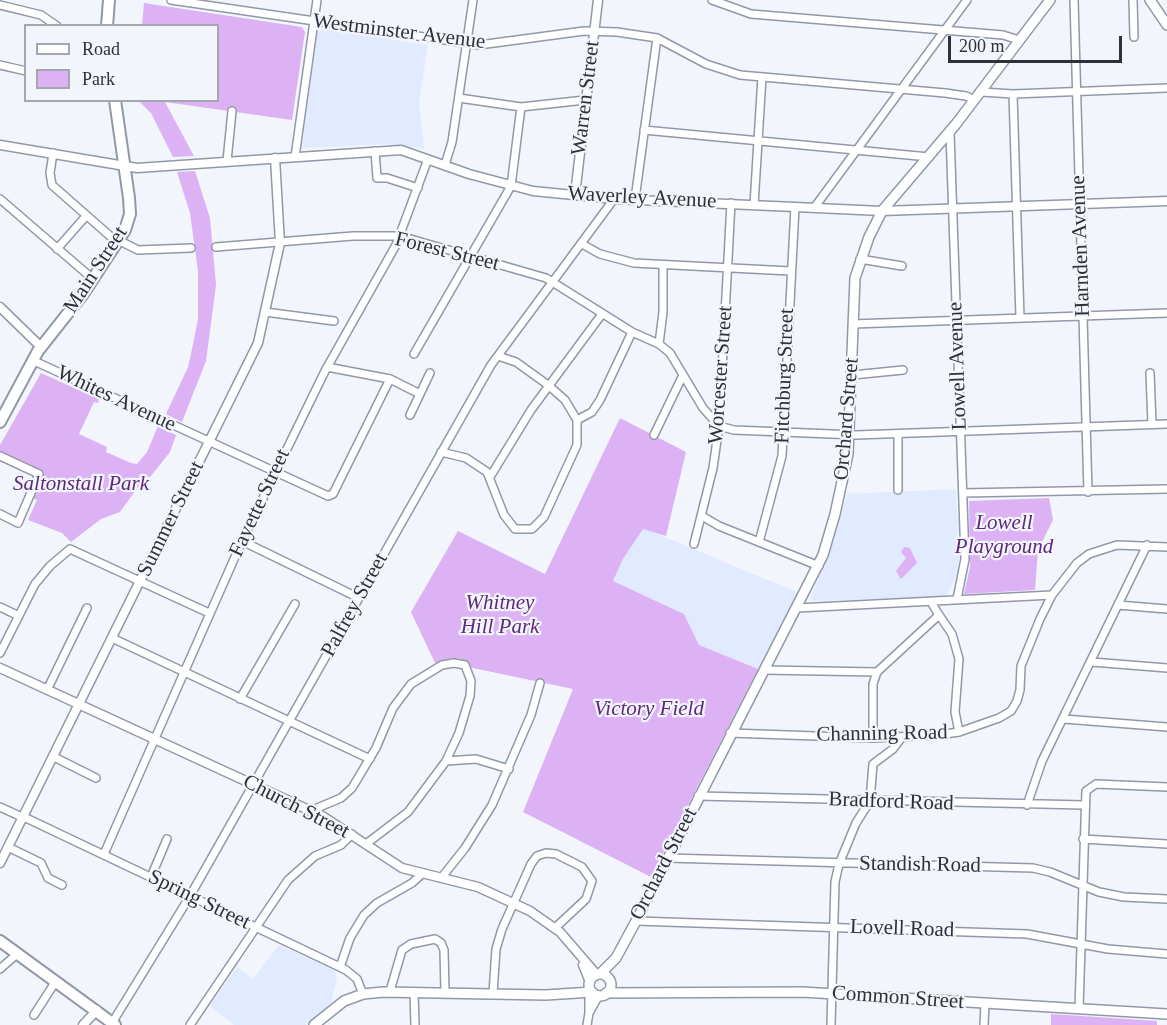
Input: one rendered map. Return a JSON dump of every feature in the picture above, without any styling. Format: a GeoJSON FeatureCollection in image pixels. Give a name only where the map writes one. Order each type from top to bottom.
{"type":"FeatureCollection","features":[{"type":"Feature","properties":{"kind":"main road"},"geometry":{"type":"LineString","coordinates":[[107,24],[109,0]]}},
{"type":"Feature","properties":{"kind":"main road"},"geometry":{"type":"LineString","coordinates":[[1150,0],[1166,23]]}},
{"type":"Feature","properties":{"kind":"main road","name":"Orchard Street"},"geometry":{"type":"LineString","coordinates":[[596,986],[616,958],[636,921],[698,795],[819,566],[835,514],[850,435],[855,278],[860,259],[882,211],[982,92],[1049,1]]}},
{"type":"Feature","properties":{"kind":"main road","name":"Main Street"},"geometry":{"type":"LineString","coordinates":[[0,422],[5,403],[41,347],[119,242],[130,214],[116,102]]}},
{"type":"Feature","properties":{"kind":"main road"},"geometry":{"type":"LineString","coordinates":[[0,941],[114,1024]]}},
{"type":"Feature","properties":{"kind":"main road","name":"Orchard Street"},"geometry":{"type":"LineString","coordinates":[[596,986],[610,982],[616,958]]}},
{"type":"Feature","properties":{"kind":"main road"},"geometry":{"type":"LineString","coordinates":[[610,982],[628,994]]}},
{"type":"Feature","properties":{"kind":"main road","name":"Common Street"},"geometry":{"type":"LineString","coordinates":[[314,1025],[336,1005],[363,994],[390,991],[569,993],[596,986],[628,994],[832,993],[1167,1014]]}},
{"type":"Feature","properties":{"kind":"street","name":"Westminster Avenue"},"geometry":{"type":"LineString","coordinates":[[171,0],[467,44],[487,45],[594,30],[657,38],[723,71],[762,77],[945,93],[966,96],[975,100]]}},
{"type":"Feature","properties":{"kind":"street"},"geometry":{"type":"LineString","coordinates":[[295,157],[317,0]]}},
{"type":"Feature","properties":{"kind":"street"},"geometry":{"type":"LineString","coordinates":[[445,165],[459,98],[473,0]]}},
{"type":"Feature","properties":{"kind":"street","name":"Warren Street"},"geometry":{"type":"LineString","coordinates":[[575,195],[598,0]]}},
{"type":"Feature","properties":{"kind":"street"},"geometry":{"type":"LineString","coordinates":[[712,0],[752,14],[1003,35],[1019,40]]}},
{"type":"Feature","properties":{"kind":"street"},"geometry":{"type":"LineString","coordinates":[[814,208],[967,0]]}},
{"type":"Feature","properties":{"kind":"street","name":"Harnden Avenue"},"geometry":{"type":"LineString","coordinates":[[1074,0],[1088,492]]}},
{"type":"Feature","properties":{"kind":"street"},"geometry":{"type":"LineString","coordinates":[[1133,0],[1134,37]]}},
{"type":"Feature","properties":{"kind":"street"},"geometry":{"type":"LineString","coordinates":[[0,5],[41,15],[54,24]]}},
{"type":"Feature","properties":{"kind":"street"},"geometry":{"type":"LineString","coordinates":[[635,199],[657,38]]}},
{"type":"Feature","properties":{"kind":"street"},"geometry":{"type":"LineString","coordinates":[[0,65],[24,71]]}},
{"type":"Feature","properties":{"kind":"street"},"geometry":{"type":"LineString","coordinates":[[754,205],[762,77]]}},
{"type":"Feature","properties":{"kind":"street"},"geometry":{"type":"LineString","coordinates":[[982,92],[1013,94],[1167,88]]}},
{"type":"Feature","properties":{"kind":"street"},"geometry":{"type":"LineString","coordinates":[[1013,94],[1020,318]]}},
{"type":"Feature","properties":{"kind":"street"},"geometry":{"type":"LineString","coordinates":[[459,98],[521,107],[585,100]]}},
{"type":"Feature","properties":{"kind":"street"},"geometry":{"type":"LineString","coordinates":[[414,354],[469,255],[511,186],[521,107]]}},
{"type":"Feature","properties":{"kind":"street"},"geometry":{"type":"LineString","coordinates":[[227,161],[232,111]]}},
{"type":"Feature","properties":{"kind":"street"},"geometry":{"type":"LineString","coordinates":[[644,130],[929,157]]}},
{"type":"Feature","properties":{"kind":"street","name":"Lowell Avenue"},"geometry":{"type":"LineString","coordinates":[[950,132],[965,559],[957,599]]}},
{"type":"Feature","properties":{"kind":"street","name":"Waverley Avenue"},"geometry":{"type":"LineString","coordinates":[[0,145],[139,168],[375,151],[405,151],[511,186],[614,199],[882,211],[1167,201]]}},
{"type":"Feature","properties":{"kind":"street"},"geometry":{"type":"LineString","coordinates":[[375,151],[377,178],[387,178],[418,188]]}},
{"type":"Feature","properties":{"kind":"street"},"geometry":{"type":"LineString","coordinates":[[53,153],[50,173],[52,185],[119,242],[138,249],[191,248]]}},
{"type":"Feature","properties":{"kind":"street","name":"Summer Street"},"geometry":{"type":"LineString","coordinates":[[0,863],[258,343],[280,243],[275,158]]}},
{"type":"Feature","properties":{"kind":"street","name":"Fayette Street"},"geometry":{"type":"LineString","coordinates":[[104,854],[242,541],[327,367],[400,236],[428,159]]}},
{"type":"Feature","properties":{"kind":"street"},"geometry":{"type":"LineString","coordinates":[[0,199],[93,279]]}},
{"type":"Feature","properties":{"kind":"street","name":"Palfrey Street"},"geometry":{"type":"LineString","coordinates":[[114,1024],[190,897],[441,452],[498,356],[614,199]]}},
{"type":"Feature","properties":{"kind":"street","name":"Worcester Street"},"geometry":{"type":"LineString","coordinates":[[694,544],[702,516],[719,426],[731,203]]}},
{"type":"Feature","properties":{"kind":"street","name":"Fitchburg Street"},"geometry":{"type":"LineString","coordinates":[[759,542],[780,469],[795,207]]}},
{"type":"Feature","properties":{"kind":"street"},"geometry":{"type":"LineString","coordinates":[[57,249],[86,216]]}},
{"type":"Feature","properties":{"kind":"street","name":"Forest Street"},"geometry":{"type":"LineString","coordinates":[[216,247],[353,236],[400,236],[554,282],[632,332],[659,344]]}},
{"type":"Feature","properties":{"kind":"street"},"geometry":{"type":"LineString","coordinates":[[582,244],[616,259],[663,265],[790,271]]}},
{"type":"Feature","properties":{"kind":"street"},"geometry":{"type":"LineString","coordinates":[[860,259],[902,266]]}},
{"type":"Feature","properties":{"kind":"street"},"geometry":{"type":"LineString","coordinates":[[663,265],[663,312],[659,344],[669,352],[703,408],[719,426],[734,430],[850,435],[1167,424]]}},
{"type":"Feature","properties":{"kind":"street"},"geometry":{"type":"LineString","coordinates":[[0,307],[41,347]]}},
{"type":"Feature","properties":{"kind":"street"},"geometry":{"type":"LineString","coordinates":[[265,312],[334,321]]}},
{"type":"Feature","properties":{"kind":"street"},"geometry":{"type":"LineString","coordinates":[[854,324],[1167,313]]}},
{"type":"Feature","properties":{"kind":"street"},"geometry":{"type":"LineString","coordinates":[[490,477],[548,385],[602,314]]}},
{"type":"Feature","properties":{"kind":"street"},"geometry":{"type":"LineString","coordinates":[[577,420],[592,412],[600,400],[632,332]]}},
{"type":"Feature","properties":{"kind":"street"},"geometry":{"type":"LineString","coordinates":[[441,452],[466,458],[477,464],[490,477],[510,524],[521,531],[532,529],[544,517],[577,445],[577,420],[565,400],[548,385],[516,362],[498,356]]}},
{"type":"Feature","properties":{"kind":"street","name":"Whites Avenue"},"geometry":{"type":"LineString","coordinates":[[32,360],[274,473],[331,496],[390,379]]}},
{"type":"Feature","properties":{"kind":"street"},"geometry":{"type":"LineString","coordinates":[[327,367],[390,379],[420,393]]}},
{"type":"Feature","properties":{"kind":"street"},"geometry":{"type":"LineString","coordinates":[[853,375],[903,370]]}},
{"type":"Feature","properties":{"kind":"street"},"geometry":{"type":"LineString","coordinates":[[410,415],[430,373]]}},
{"type":"Feature","properties":{"kind":"street"},"geometry":{"type":"LineString","coordinates":[[1150,373],[1152,424]]}},
{"type":"Feature","properties":{"kind":"street"},"geometry":{"type":"LineString","coordinates":[[654,435],[683,375]]}},
{"type":"Feature","properties":{"kind":"street"},"geometry":{"type":"LineString","coordinates":[[898,434],[898,490]]}},
{"type":"Feature","properties":{"kind":"street"},"geometry":{"type":"LineString","coordinates":[[0,456],[39,474],[18,523],[0,514]]}},
{"type":"Feature","properties":{"kind":"street"},"geometry":{"type":"LineString","coordinates":[[963,496],[1167,489]]}},
{"type":"Feature","properties":{"kind":"street"},"geometry":{"type":"LineString","coordinates":[[702,516],[719,526],[819,566]]}},
{"type":"Feature","properties":{"kind":"street"},"geometry":{"type":"LineString","coordinates":[[242,541],[358,598]]}},
{"type":"Feature","properties":{"kind":"street"},"geometry":{"type":"LineString","coordinates":[[797,608],[1052,595],[1066,574],[1089,554],[1117,545],[1167,547]]}},
{"type":"Feature","properties":{"kind":"street"},"geometry":{"type":"LineString","coordinates":[[1027,806],[1042,761],[1147,545]]}},
{"type":"Feature","properties":{"kind":"street"},"geometry":{"type":"LineString","coordinates":[[0,653],[40,576],[69,549],[79,550],[209,613]]}},
{"type":"Feature","properties":{"kind":"street","name":"Channing Road"},"geometry":{"type":"LineString","coordinates":[[730,734],[902,737],[959,732],[985,724],[1011,711],[1020,690],[1021,666],[1052,595]]}},
{"type":"Feature","properties":{"kind":"street"},"geometry":{"type":"LineString","coordinates":[[932,602],[957,646],[960,669],[955,712],[959,732]]}},
{"type":"Feature","properties":{"kind":"street"},"geometry":{"type":"LineString","coordinates":[[240,699],[295,604]]}},
{"type":"Feature","properties":{"kind":"street"},"geometry":{"type":"LineString","coordinates":[[1118,605],[1167,609]]}},
{"type":"Feature","properties":{"kind":"street"},"geometry":{"type":"LineString","coordinates":[[0,607],[19,616]]}},
{"type":"Feature","properties":{"kind":"street"},"geometry":{"type":"LineString","coordinates":[[47,690],[87,608]]}},
{"type":"Feature","properties":{"kind":"street"},"geometry":{"type":"LineString","coordinates":[[873,738],[873,692],[877,672],[939,615]]}},
{"type":"Feature","properties":{"kind":"street"},"geometry":{"type":"LineString","coordinates":[[112,638],[370,759]]}},
{"type":"Feature","properties":{"kind":"street"},"geometry":{"type":"LineString","coordinates":[[1092,662],[1167,668]]}},
{"type":"Feature","properties":{"kind":"street"},"geometry":{"type":"LineString","coordinates":[[310,811],[347,794],[370,759],[393,708],[411,684],[442,665],[454,663],[465,665],[471,681],[470,696],[462,724],[446,761],[408,813],[366,844]]}},
{"type":"Feature","properties":{"kind":"street","name":"Church Street"},"geometry":{"type":"LineString","coordinates":[[0,668],[310,811],[352,834],[396,864],[422,874],[478,887],[514,902],[555,928],[579,956],[596,986]]}},
{"type":"Feature","properties":{"kind":"street"},"geometry":{"type":"LineString","coordinates":[[764,670],[877,672]]}},
{"type":"Feature","properties":{"kind":"street"},"geometry":{"type":"LineString","coordinates":[[442,877],[488,813],[508,769],[540,684]]}},
{"type":"Feature","properties":{"kind":"street"},"geometry":{"type":"LineString","coordinates":[[1064,719],[1167,727]]}},
{"type":"Feature","properties":{"kind":"street"},"geometry":{"type":"LineString","coordinates":[[831,1025],[834,927],[839,864],[856,823],[870,801],[873,764],[893,749],[902,737]]}},
{"type":"Feature","properties":{"kind":"street"},"geometry":{"type":"LineString","coordinates":[[54,757],[96,778]]}},
{"type":"Feature","properties":{"kind":"street"},"geometry":{"type":"LineString","coordinates":[[446,761],[476,759],[508,769]]}},
{"type":"Feature","properties":{"kind":"street"},"geometry":{"type":"LineString","coordinates":[[1079,1009],[1083,805],[1086,791],[1096,784],[1167,788]]}},
{"type":"Feature","properties":{"kind":"street","name":"Bradford Road"},"geometry":{"type":"LineString","coordinates":[[698,795],[1027,806],[1083,805]]}},
{"type":"Feature","properties":{"kind":"street","name":"Spring Street"},"geometry":{"type":"LineString","coordinates":[[0,807],[340,967],[354,976],[363,994]]}},
{"type":"Feature","properties":{"kind":"street"},"geometry":{"type":"LineString","coordinates":[[190,1025],[255,927],[299,868],[315,856],[341,844],[352,834]]}},
{"type":"Feature","properties":{"kind":"street"},"geometry":{"type":"LineString","coordinates":[[151,877],[167,839]]}},
{"type":"Feature","properties":{"kind":"street"},"geometry":{"type":"LineString","coordinates":[[1083,839],[1167,844]]}},
{"type":"Feature","properties":{"kind":"street"},"geometry":{"type":"LineString","coordinates":[[9,847],[41,863],[49,879],[62,885]]}},
{"type":"Feature","properties":{"kind":"street"},"geometry":{"type":"LineString","coordinates":[[493,993],[496,949],[531,864],[541,854],[556,854],[582,867],[591,877],[591,889],[586,898],[555,928]]}},
{"type":"Feature","properties":{"kind":"street","name":"Standish Road"},"geometry":{"type":"LineString","coordinates":[[667,858],[1033,868],[1124,897],[1167,899]]}},
{"type":"Feature","properties":{"kind":"street"},"geometry":{"type":"LineString","coordinates":[[340,967],[354,929],[364,915],[377,903],[422,874]]}},
{"type":"Feature","properties":{"kind":"street","name":"Lovell Road"},"geometry":{"type":"LineString","coordinates":[[636,921],[1027,934],[1080,944],[1167,954]]}},
{"type":"Feature","properties":{"kind":"street"},"geometry":{"type":"LineString","coordinates":[[390,991],[402,950],[411,944],[435,939],[441,943],[444,950],[445,992]]}},
{"type":"Feature","properties":{"kind":"street"},"geometry":{"type":"LineString","coordinates":[[0,969],[17,954]]}},
{"type":"Feature","properties":{"kind":"street"},"geometry":{"type":"LineString","coordinates":[[34,1015],[56,981]]}},
{"type":"Feature","properties":{"kind":"street"},"geometry":{"type":"LineString","coordinates":[[587,1025],[589,998],[596,986]]}},
{"type":"Feature","properties":{"kind":"street"},"geometry":{"type":"LineString","coordinates":[[414,992],[415,1025]]}},
{"type":"Feature","properties":{"kind":"street"},"geometry":{"type":"LineString","coordinates":[[984,1025],[985,1004]]}},
{"type":"Feature","properties":{"kind":"street"},"geometry":{"type":"LineString","coordinates":[[83,1025],[97,1010]]}},
{"type":"Feature","properties":{"kind":"shaded area"},"geometry":{"type":"Polygon","coordinates":[[[322,29],[428,45],[419,102],[424,149],[387,144],[302,148],[317,34],[322,29]]]}},
{"type":"Feature","properties":{"kind":"shaded area"},"geometry":{"type":"Polygon","coordinates":[[[956,489],[959,558],[956,575],[948,593],[940,597],[812,601],[811,597],[834,540],[847,494],[956,489]]]}},
{"type":"Feature","properties":{"kind":"shaded area"},"geometry":{"type":"Polygon","coordinates":[[[643,528],[799,593],[758,669],[699,645],[684,614],[613,581],[623,559],[643,528]]]}},
{"type":"Feature","properties":{"kind":"shaded area"},"geometry":{"type":"Polygon","coordinates":[[[279,945],[335,971],[337,979],[331,1003],[306,1025],[234,1025],[210,1006],[237,967],[253,979],[279,945]]]}},
{"type":"Feature","properties":{"kind":"green space"},"geometry":{"type":"Polygon","coordinates":[[[144,3],[302,27],[305,32],[292,120],[165,102],[219,102],[219,24],[142,24],[144,3]]]}},
{"type":"Feature","properties":{"kind":"green space"},"geometry":{"type":"Polygon","coordinates":[[[140,102],[165,102],[194,156],[173,157],[151,113],[140,102]]]}},
{"type":"Feature","properties":{"kind":"green space"},"geometry":{"type":"Polygon","coordinates":[[[195,171],[210,218],[216,285],[206,361],[182,422],[166,414],[188,367],[198,319],[198,271],[190,213],[177,172],[195,171]]]}},
{"type":"Feature","properties":{"kind":"green space","name":"Saltonstall Park"},"geometry":{"type":"Polygon","coordinates":[[[41,373],[99,399],[98,403],[94,402],[79,434],[107,447],[106,452],[137,464],[147,452],[158,426],[176,435],[170,452],[150,477],[146,476],[120,512],[101,519],[71,542],[62,533],[28,520],[37,500],[32,498],[43,473],[0,453],[0,445],[41,373]]]}},
{"type":"Feature","properties":{"kind":"green space"},"geometry":{"type":"Polygon","coordinates":[[[620,418],[686,452],[666,536],[643,529],[623,559],[613,581],[684,614],[699,645],[758,669],[651,877],[523,812],[573,689],[473,668],[459,658],[435,663],[411,612],[458,531],[545,574],[620,418]]]}},
{"type":"Feature","properties":{"kind":"green space","name":"Lowell Playground"},"geometry":{"type":"Polygon","coordinates":[[[1049,498],[1053,520],[1038,550],[1035,590],[964,594],[970,567],[969,501],[1049,498]]]}},
{"type":"Feature","properties":{"kind":"green space"},"geometry":{"type":"Polygon","coordinates":[[[904,547],[910,548],[917,563],[901,579],[896,571],[906,558],[901,552],[904,547]]]}},
{"type":"Feature","properties":{"kind":"green space"},"geometry":{"type":"Polygon","coordinates":[[[1051,1014],[1157,1021],[1157,1025],[1051,1025],[1051,1014]]]}},
{"type":"Feature","properties":{"kind":"park label","name":"Whitney Hill Park"},"geometry":{"type":"Point","coordinates":[500,615]}},
{"type":"Feature","properties":{"kind":"park label","name":"Victory Field"},"geometry":{"type":"Point","coordinates":[649,709]}}]}
